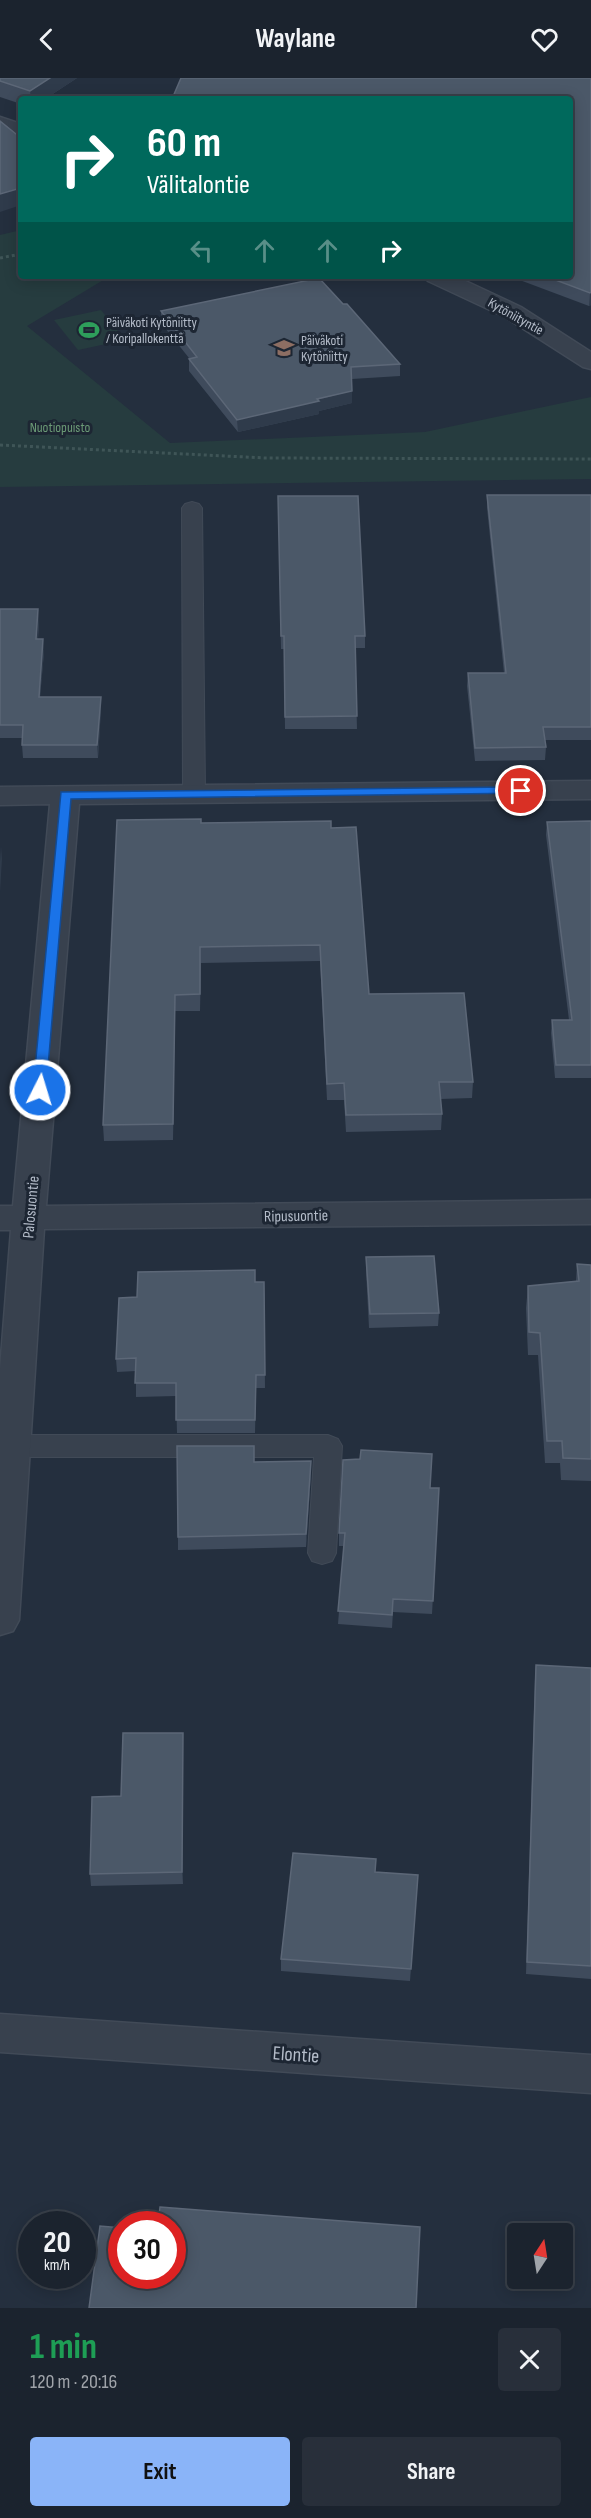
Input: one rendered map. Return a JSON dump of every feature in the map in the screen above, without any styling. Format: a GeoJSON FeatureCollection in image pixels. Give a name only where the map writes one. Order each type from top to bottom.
{"type":"FeatureCollection","features":[{"type":"Feature","properties":{"kind":"street"},"geometry":{"type":"LineString","coordinates":[[0,123],[18,131]]}},
{"type":"Feature","properties":{"kind":"street","name":"Kytöniityntie"},"geometry":{"type":"LineString","coordinates":[[442,279],[513,312],[591,362]]}},
{"type":"Feature","properties":{"kind":"street"},"geometry":{"type":"LineString","coordinates":[[0,796],[591,790]]}},
{"type":"Feature","properties":{"kind":"street","name":"Palosuontie"},"geometry":{"type":"LineString","coordinates":[[0,1620],[13,1446],[14,1218],[65,795]]}},
{"type":"Feature","properties":{"kind":"street","name":"Ripusuontie"},"geometry":{"type":"LineString","coordinates":[[14,1218],[591,1212]]}},
{"type":"Feature","properties":{"kind":"street","name":"Elontie"},"geometry":{"type":"LineString","coordinates":[[0,2034],[591,2074]]}},
{"type":"Feature","properties":{"kind":"lane"},"geometry":{"type":"LineString","coordinates":[[192,508],[194,794]]}},
{"type":"Feature","properties":{"kind":"lane"},"geometry":{"type":"LineString","coordinates":[[13,1446],[328,1446],[322,1553]]}},
{"type":"Feature","properties":{"kind":"path"},"geometry":{"type":"LineString","coordinates":[[0,258],[18,255]]}},
{"type":"Feature","properties":{"kind":"path"},"geometry":{"type":"LineString","coordinates":[[0,445],[266,458],[591,459]]}},
{"type":"Feature","properties":{"kind":"green space","name":"Nuotiopuisto"},"geometry":{"type":"Polygon","coordinates":[[[18,231],[18,279],[105,279],[27,326],[170,443],[425,432],[591,397],[591,479],[0,487],[0,235],[18,231]]]}},
{"type":"Feature","properties":{"kind":"green space","name":"Päiväkoti Kytöniitty / Koripallokenttä"},"geometry":{"type":"Polygon","coordinates":[[[101,310],[125,340],[78,350],[54,320],[101,310]]]}},
{"type":"Feature","properties":{"kind":"building"},"geometry":{"type":"Polygon","coordinates":[[[0,78],[50,78],[30,91],[0,81],[0,78]]]}},
{"type":"Feature","properties":{"kind":"building"},"geometry":{"type":"Polygon","coordinates":[[[181,78],[591,78],[591,292],[553,279],[573,279],[573,96],[173,96],[181,78]]]}},
{"type":"Feature","properties":{"kind":"building"},"geometry":{"type":"Polygon","coordinates":[[[0,121],[18,136],[18,189],[0,194],[0,121]]]}},
{"type":"Feature","properties":{"kind":"building","name":"Päiväkoti Kytöniitty"},"geometry":{"type":"Polygon","coordinates":[[[320,279],[343,304],[347,304],[400,364],[351,367],[352,391],[237,420],[189,359],[197,357],[161,311],[320,279]]]}},
{"type":"Feature","properties":{"kind":"building"},"geometry":{"type":"Polygon","coordinates":[[[487,495],[591,495],[591,727],[543,727],[546,747],[475,748],[468,673],[506,673],[487,495]]]}},
{"type":"Feature","properties":{"kind":"building"},"geometry":{"type":"Polygon","coordinates":[[[278,496],[358,496],[365,636],[355,636],[357,716],[285,717],[278,496]]]}},
{"type":"Feature","properties":{"kind":"building"},"geometry":{"type":"Polygon","coordinates":[[[0,609],[38,609],[36,639],[43,639],[39,697],[101,697],[97,745],[22,745],[23,725],[0,725],[0,609]]]}},
{"type":"Feature","properties":{"kind":"building"},"geometry":{"type":"Polygon","coordinates":[[[201,819],[201,823],[331,821],[331,828],[356,827],[369,994],[464,993],[473,1082],[439,1082],[442,1114],[346,1115],[344,1083],[327,1084],[320,945],[200,947],[200,994],[175,995],[173,1124],[103,1125],[117,820],[201,819]]]}},
{"type":"Feature","properties":{"kind":"building"},"geometry":{"type":"Polygon","coordinates":[[[591,821],[591,1065],[556,1065],[552,1020],[572,1020],[547,822],[591,821]]]}},
{"type":"Feature","properties":{"kind":"building"},"geometry":{"type":"Polygon","coordinates":[[[434,1256],[439,1313],[370,1314],[366,1257],[434,1256]]]}},
{"type":"Feature","properties":{"kind":"building"},"geometry":{"type":"Polygon","coordinates":[[[577,1264],[591,1265],[591,1459],[563,1458],[562,1441],[547,1441],[540,1333],[529,1332],[528,1286],[579,1281],[577,1264]]]}},
{"type":"Feature","properties":{"kind":"building"},"geometry":{"type":"Polygon","coordinates":[[[255,1270],[255,1282],[264,1282],[265,1375],[256,1375],[255,1420],[176,1420],[176,1383],[135,1383],[136,1358],[116,1359],[119,1298],[137,1297],[138,1272],[255,1270]]]}},
{"type":"Feature","properties":{"kind":"building"},"geometry":{"type":"Polygon","coordinates":[[[177,1446],[254,1446],[254,1462],[311,1461],[306,1534],[178,1537],[177,1446]]]}},
{"type":"Feature","properties":{"kind":"building"},"geometry":{"type":"Polygon","coordinates":[[[361,1450],[432,1454],[430,1488],[439,1488],[433,1601],[393,1599],[392,1615],[338,1611],[345,1533],[339,1533],[343,1460],[360,1459],[361,1450]]]}},
{"type":"Feature","properties":{"kind":"building"},"geometry":{"type":"Polygon","coordinates":[[[536,1665],[591,1668],[591,1966],[527,1962],[536,1665]]]}},
{"type":"Feature","properties":{"kind":"building"},"geometry":{"type":"Polygon","coordinates":[[[123,1733],[183,1733],[182,1872],[90,1874],[92,1797],[121,1796],[123,1733]]]}},
{"type":"Feature","properties":{"kind":"building"},"geometry":{"type":"Polygon","coordinates":[[[293,1853],[376,1859],[375,1872],[418,1875],[411,1969],[281,1959],[293,1853]]]}},
{"type":"Feature","properties":{"kind":"building"},"geometry":{"type":"Polygon","coordinates":[[[160,2207],[420,2227],[416,2308],[89,2308],[92,2289],[96,2289],[96,2256],[100,2226],[108,2227],[108,2289],[186,2289],[186,2211],[160,2211],[160,2207]]]}},
{"type":"Feature","properties":{"kind":"place","name":"Päiväkoti Kytöniitty / Koripallokenttä"},"geometry":{"type":"Point","coordinates":[89,330]}},
{"type":"Feature","properties":{"kind":"place","name":"Päiväkoti Kytöniitty"},"geometry":{"type":"Point","coordinates":[284,348]}},
{"type":"Feature","properties":{"kind":"route"},"geometry":{"type":"LineString","coordinates":[[40,1090],[65,795],[521,791]]}}]}
